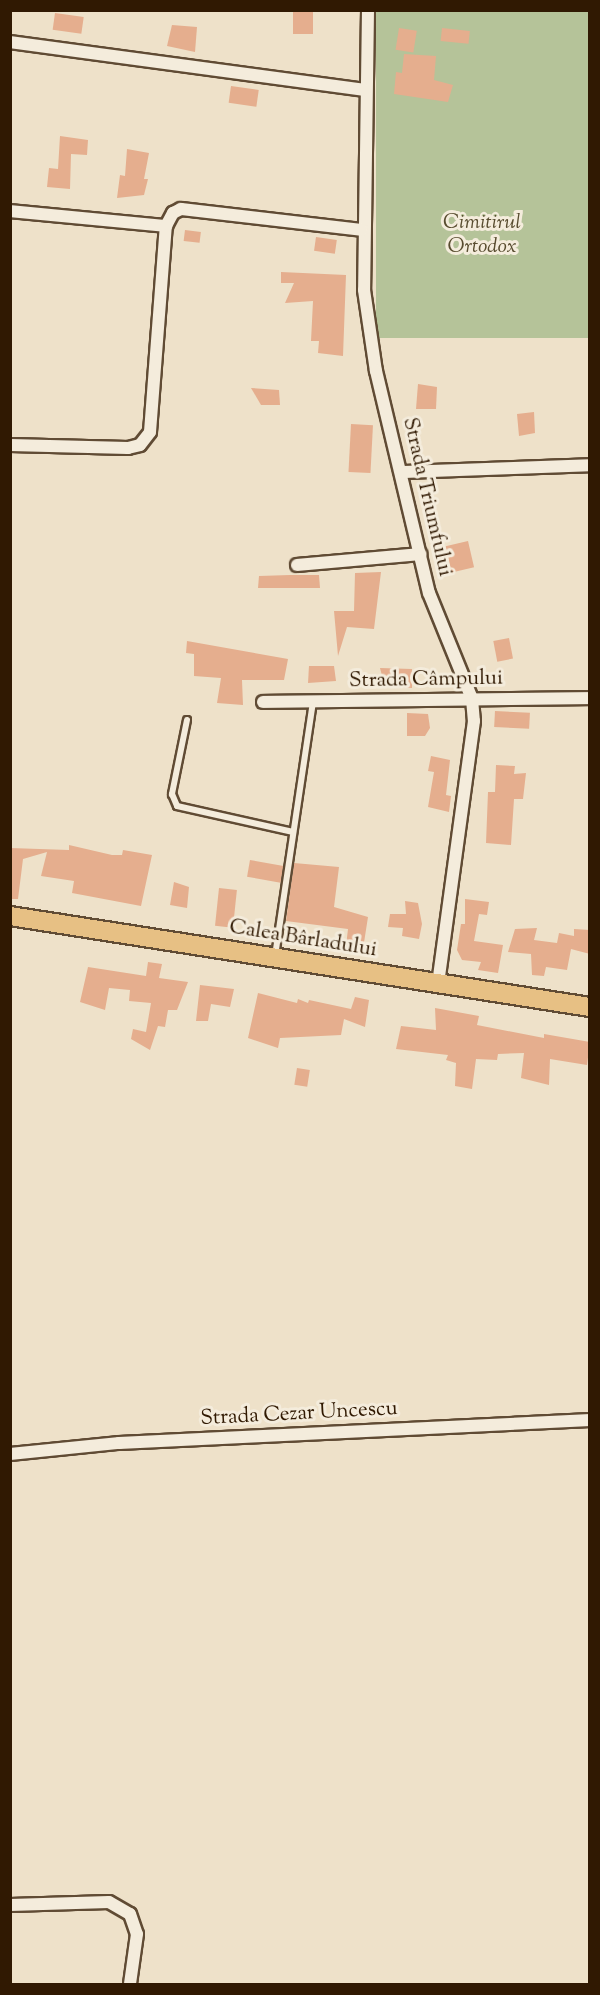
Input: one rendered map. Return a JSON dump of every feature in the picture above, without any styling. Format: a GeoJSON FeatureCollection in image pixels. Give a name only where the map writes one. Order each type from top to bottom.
{"type":"FeatureCollection","features":[{"type":"Feature","properties":{"kind":"main road","name":"Calea Bârladului"},"geometry":{"type":"LineString","coordinates":[[10,916],[590,1007]]}},
{"type":"Feature","properties":{"kind":"street","name":"Strada Triumfului"},"geometry":{"type":"LineString","coordinates":[[368,10],[364,90],[362,230],[364,290],[376,371],[403,471],[429,592],[471,699],[472,740],[438,983]]}},
{"type":"Feature","properties":{"kind":"street"},"geometry":{"type":"LineString","coordinates":[[10,42],[364,90]]}},
{"type":"Feature","properties":{"kind":"street"},"geometry":{"type":"LineString","coordinates":[[10,445],[128,448],[140,445],[150,432],[167,218],[181,209],[362,230]]}},
{"type":"Feature","properties":{"kind":"street"},"geometry":{"type":"LineString","coordinates":[[10,211],[166,226]]}},
{"type":"Feature","properties":{"kind":"street"},"geometry":{"type":"LineString","coordinates":[[403,471],[590,465]]}},
{"type":"Feature","properties":{"kind":"street"},"geometry":{"type":"LineString","coordinates":[[297,565],[421,554]]}},
{"type":"Feature","properties":{"kind":"street","name":"Strada Câmpului"},"geometry":{"type":"LineString","coordinates":[[263,702],[590,698]]}},
{"type":"Feature","properties":{"kind":"street","name":"Strada Cezar Uncescu"},"geometry":{"type":"LineString","coordinates":[[10,1454],[119,1443],[590,1420]]}},
{"type":"Feature","properties":{"kind":"street"},"geometry":{"type":"LineString","coordinates":[[10,1905],[109,1902],[130,1914],[137,1934],[130,1984]]}},
{"type":"Feature","properties":{"kind":"lane"},"geometry":{"type":"LineString","coordinates":[[274,957],[313,701]]}},
{"type":"Feature","properties":{"kind":"lane"},"geometry":{"type":"LineString","coordinates":[[187,720],[172,794],[177,806],[293,832]]}},
{"type":"Feature","properties":{"kind":"green space","name":"Cimitirul Ortodox"},"geometry":{"type":"Polygon","coordinates":[[[376,11],[589,11],[589,338],[376,338],[376,11]]]}},
{"type":"Feature","properties":{"kind":"building"},"geometry":{"type":"Polygon","coordinates":[[[293,10],[313,10],[313,34],[293,34],[293,10]]]}},
{"type":"Feature","properties":{"kind":"building"},"geometry":{"type":"Polygon","coordinates":[[[55,13],[84,17],[81,34],[53,30],[55,13]]]}},
{"type":"Feature","properties":{"kind":"building"},"geometry":{"type":"Polygon","coordinates":[[[172,25],[197,27],[195,52],[167,46],[172,25]]]}},
{"type":"Feature","properties":{"kind":"building"},"geometry":{"type":"Polygon","coordinates":[[[399,28],[417,31],[413,53],[396,50],[399,28]]]}},
{"type":"Feature","properties":{"kind":"building"},"geometry":{"type":"Polygon","coordinates":[[[442,28],[470,31],[468,44],[441,41],[442,28]]]}},
{"type":"Feature","properties":{"kind":"building"},"geometry":{"type":"Polygon","coordinates":[[[404,54],[436,56],[434,80],[453,85],[448,102],[394,94],[396,72],[402,73],[404,54]]]}},
{"type":"Feature","properties":{"kind":"building"},"geometry":{"type":"Polygon","coordinates":[[[231,86],[259,90],[256,107],[229,103],[231,86]]]}},
{"type":"Feature","properties":{"kind":"building"},"geometry":{"type":"Polygon","coordinates":[[[60,136],[88,140],[87,155],[71,154],[70,189],[47,187],[49,168],[58,169],[60,136]]]}},
{"type":"Feature","properties":{"kind":"building"},"geometry":{"type":"Polygon","coordinates":[[[127,149],[149,153],[144,179],[148,179],[144,195],[117,198],[120,175],[125,176],[127,149]]]}},
{"type":"Feature","properties":{"kind":"building"},"geometry":{"type":"Polygon","coordinates":[[[185,230],[201,232],[200,243],[184,241],[185,230]]]}},
{"type":"Feature","properties":{"kind":"building"},"geometry":{"type":"Polygon","coordinates":[[[316,237],[337,240],[335,254],[314,251],[316,237]]]}},
{"type":"Feature","properties":{"kind":"building"},"geometry":{"type":"Polygon","coordinates":[[[281,272],[346,275],[343,356],[318,353],[319,341],[311,341],[313,301],[285,303],[294,283],[281,283],[281,272]]]}},
{"type":"Feature","properties":{"kind":"building"},"geometry":{"type":"Polygon","coordinates":[[[418,384],[437,387],[436,409],[416,409],[418,384]]]}},
{"type":"Feature","properties":{"kind":"building"},"geometry":{"type":"Polygon","coordinates":[[[251,388],[279,390],[280,405],[261,405],[251,388]]]}},
{"type":"Feature","properties":{"kind":"building"},"geometry":{"type":"Polygon","coordinates":[[[534,412],[535,433],[519,436],[517,414],[534,412]]]}},
{"type":"Feature","properties":{"kind":"building"},"geometry":{"type":"Polygon","coordinates":[[[351,424],[373,425],[370,473],[348,472],[351,424]]]}},
{"type":"Feature","properties":{"kind":"building"},"geometry":{"type":"Polygon","coordinates":[[[468,541],[474,567],[452,572],[446,546],[468,541]]]}},
{"type":"Feature","properties":{"kind":"building"},"geometry":{"type":"Polygon","coordinates":[[[381,572],[374,629],[347,627],[338,656],[334,611],[354,611],[355,573],[381,572]]]}},
{"type":"Feature","properties":{"kind":"building"},"geometry":{"type":"Polygon","coordinates":[[[319,575],[320,588],[258,588],[259,576],[319,575]]]}},
{"type":"Feature","properties":{"kind":"building"},"geometry":{"type":"Polygon","coordinates":[[[509,638],[513,659],[497,662],[493,641],[509,638]]]}},
{"type":"Feature","properties":{"kind":"building"},"geometry":{"type":"Polygon","coordinates":[[[187,641],[288,659],[284,680],[242,680],[243,705],[217,703],[221,678],[194,676],[194,654],[186,653],[187,641]]]}},
{"type":"Feature","properties":{"kind":"building"},"geometry":{"type":"Polygon","coordinates":[[[309,666],[334,666],[336,681],[308,683],[309,666]]]}},
{"type":"Feature","properties":{"kind":"building"},"geometry":{"type":"Polygon","coordinates":[[[380,668],[412,669],[412,688],[385,687],[380,668]]]}},
{"type":"Feature","properties":{"kind":"building"},"geometry":{"type":"Polygon","coordinates":[[[495,711],[530,713],[529,729],[494,727],[495,711]]]}},
{"type":"Feature","properties":{"kind":"building"},"geometry":{"type":"Polygon","coordinates":[[[407,713],[428,714],[430,728],[425,736],[407,736],[407,713]]]}},
{"type":"Feature","properties":{"kind":"building"},"geometry":{"type":"Polygon","coordinates":[[[431,756],[450,760],[446,795],[451,796],[449,812],[428,807],[434,772],[428,771],[431,756]]]}},
{"type":"Feature","properties":{"kind":"building"},"geometry":{"type":"Polygon","coordinates":[[[496,765],[515,766],[514,774],[526,773],[523,799],[514,799],[511,845],[486,843],[488,792],[495,792],[496,765]]]}},
{"type":"Feature","properties":{"kind":"building"},"geometry":{"type":"Polygon","coordinates":[[[69,845],[112,855],[122,855],[123,850],[152,855],[141,906],[72,893],[74,881],[41,876],[47,852],[23,859],[18,899],[10,899],[10,848],[69,850],[69,845]]]}},
{"type":"Feature","properties":{"kind":"building"},"geometry":{"type":"Polygon","coordinates":[[[250,860],[283,866],[281,883],[247,877],[250,860]]]}},
{"type":"Feature","properties":{"kind":"building"},"geometry":{"type":"Polygon","coordinates":[[[294,863],[339,867],[334,907],[368,917],[363,949],[346,946],[348,929],[286,921],[294,863]]]}},
{"type":"Feature","properties":{"kind":"building"},"geometry":{"type":"Polygon","coordinates":[[[174,882],[189,887],[187,908],[170,905],[174,882]]]}},
{"type":"Feature","properties":{"kind":"building"},"geometry":{"type":"Polygon","coordinates":[[[219,888],[237,890],[233,928],[215,926],[219,888]]]}},
{"type":"Feature","properties":{"kind":"building"},"geometry":{"type":"Polygon","coordinates":[[[465,899],[489,902],[487,915],[479,914],[474,941],[503,945],[498,973],[478,970],[481,962],[462,960],[457,950],[461,924],[465,924],[465,899]]]}},
{"type":"Feature","properties":{"kind":"building"},"geometry":{"type":"Polygon","coordinates":[[[405,901],[418,903],[422,924],[419,939],[402,936],[403,928],[388,927],[390,914],[406,914],[405,901]]]}},
{"type":"Feature","properties":{"kind":"building"},"geometry":{"type":"Polygon","coordinates":[[[537,928],[534,940],[557,943],[559,933],[574,936],[574,929],[590,930],[590,954],[571,949],[567,970],[546,967],[544,976],[532,975],[531,954],[508,952],[515,929],[537,928]]]}},
{"type":"Feature","properties":{"kind":"building"},"geometry":{"type":"Polygon","coordinates":[[[148,962],[162,964],[159,978],[188,982],[177,1010],[168,1010],[165,1027],[158,1026],[150,1050],[131,1039],[133,1029],[146,1032],[151,1003],[129,1001],[130,990],[109,988],[105,1010],[80,1002],[88,967],[146,976],[148,962]]]}},
{"type":"Feature","properties":{"kind":"building"},"geometry":{"type":"Polygon","coordinates":[[[200,985],[234,989],[230,1007],[211,1004],[208,1021],[196,1021],[200,985]]]}},
{"type":"Feature","properties":{"kind":"building"},"geometry":{"type":"Polygon","coordinates":[[[258,993],[297,1003],[298,999],[308,1003],[309,1000],[351,1009],[355,997],[369,1000],[365,1027],[344,1019],[341,1035],[280,1038],[278,1048],[248,1038],[258,993]]]}},
{"type":"Feature","properties":{"kind":"building"},"geometry":{"type":"Polygon","coordinates":[[[435,1008],[479,1016],[477,1025],[544,1038],[544,1034],[590,1042],[587,1065],[550,1059],[549,1085],[521,1078],[524,1053],[498,1054],[497,1060],[476,1059],[472,1089],[455,1086],[456,1063],[446,1060],[448,1055],[396,1049],[401,1026],[436,1030],[435,1008]]]}},
{"type":"Feature","properties":{"kind":"building"},"geometry":{"type":"Polygon","coordinates":[[[297,1068],[310,1070],[307,1087],[294,1085],[297,1068]]]}}]}
